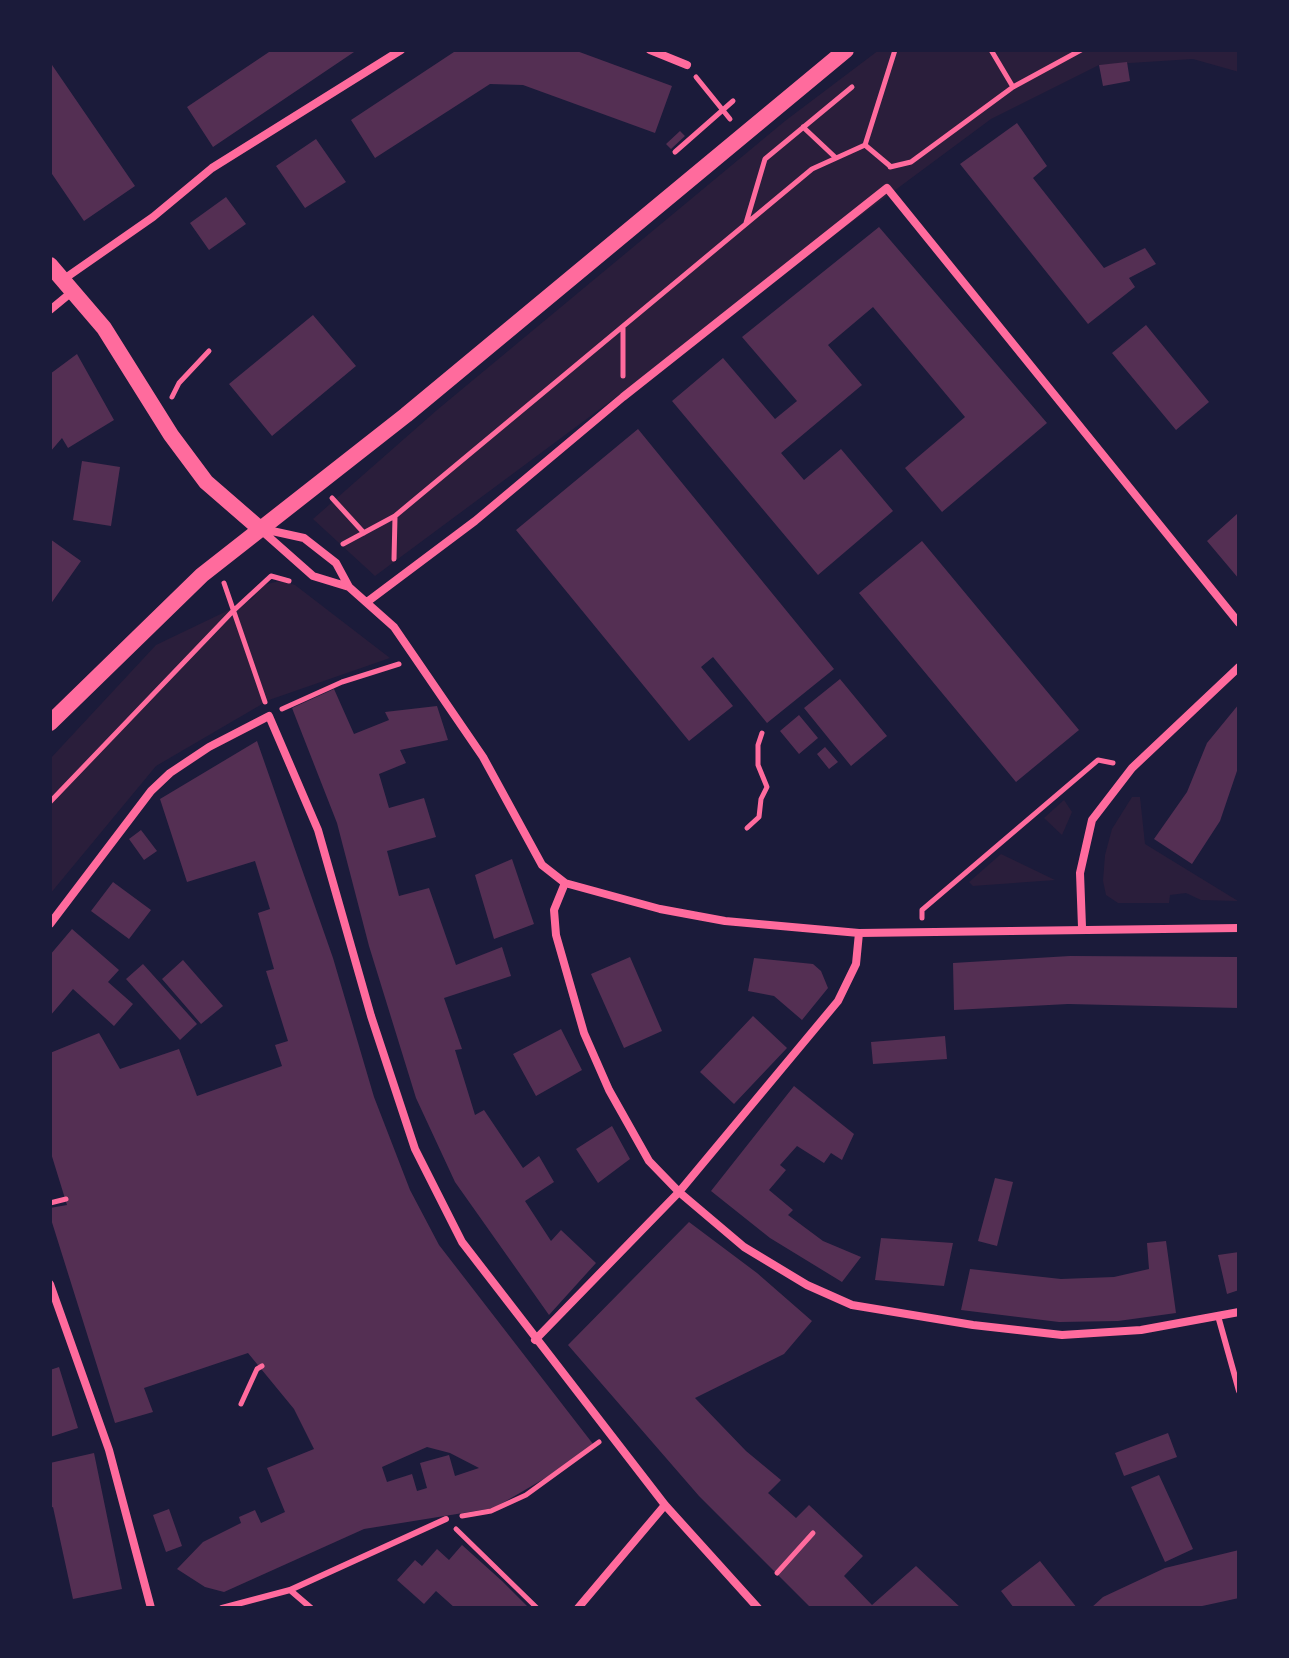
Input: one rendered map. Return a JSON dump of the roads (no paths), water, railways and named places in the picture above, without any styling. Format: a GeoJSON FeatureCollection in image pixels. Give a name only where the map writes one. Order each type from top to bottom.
{"type":"FeatureCollection","features":[{"type":"Feature","properties":{"kind":"main road"},"geometry":{"type":"LineString","coordinates":[[50,723],[219,562],[259,528],[320,484],[846,50]]}},
{"type":"Feature","properties":{"kind":"main road"},"geometry":{"type":"LineString","coordinates":[[50,265],[104,328],[161,420],[206,482],[259,528]]}},
{"type":"Feature","properties":{"kind":"street"},"geometry":{"type":"LineString","coordinates":[[50,310],[69,285],[212,168],[401,50]]}},
{"type":"Feature","properties":{"kind":"street"},"geometry":{"type":"LineString","coordinates":[[650,50],[687,65]]}},
{"type":"Feature","properties":{"kind":"street"},"geometry":{"type":"LineString","coordinates":[[367,602],[475,521],[623,397],[887,188],[1239,623]]}},
{"type":"Feature","properties":{"kind":"street"},"geometry":{"type":"LineString","coordinates":[[259,528],[313,576],[349,587]]}},
{"type":"Feature","properties":{"kind":"street"},"geometry":{"type":"LineString","coordinates":[[259,528],[304,538],[336,563],[349,587],[394,627],[483,757],[542,865],[565,883],[660,909],[725,921],[859,933],[924,935],[1082,927],[1239,928]]}},
{"type":"Feature","properties":{"kind":"street"},"geometry":{"type":"LineString","coordinates":[[1082,927],[1080,873],[1092,820],[1132,768],[1239,667]]}},
{"type":"Feature","properties":{"kind":"street"},"geometry":{"type":"LineString","coordinates":[[50,924],[151,791],[209,747],[269,716],[318,830],[367,1001],[415,1149],[462,1242],[665,1505],[758,1608]]}},
{"type":"Feature","properties":{"kind":"street"},"geometry":{"type":"LineString","coordinates":[[565,883],[554,910],[556,935],[584,1033],[630,1130],[649,1161],[679,1192],[744,1247],[807,1285],[852,1305],[1062,1335],[1141,1330],[1239,1312]]}},
{"type":"Feature","properties":{"kind":"street"},"geometry":{"type":"LineString","coordinates":[[535,1340],[679,1192],[838,1001],[856,964],[859,933]]}},
{"type":"Feature","properties":{"kind":"street"},"geometry":{"type":"LineString","coordinates":[[50,1284],[109,1450],[151,1608]]}},
{"type":"Feature","properties":{"kind":"street"},"geometry":{"type":"LineString","coordinates":[[578,1608],[665,1505]]}},
{"type":"Feature","properties":{"kind":"lane"},"geometry":{"type":"LineString","coordinates":[[1218,1316],[1239,1391]]}},
{"type":"Feature","properties":{"kind":"lane"},"geometry":{"type":"LineString","coordinates":[[222,1608],[290,1590],[446,1519]]}},
{"type":"Feature","properties":{"kind":"lane"},"geometry":{"type":"LineString","coordinates":[[290,1590],[311,1608]]}}]}
